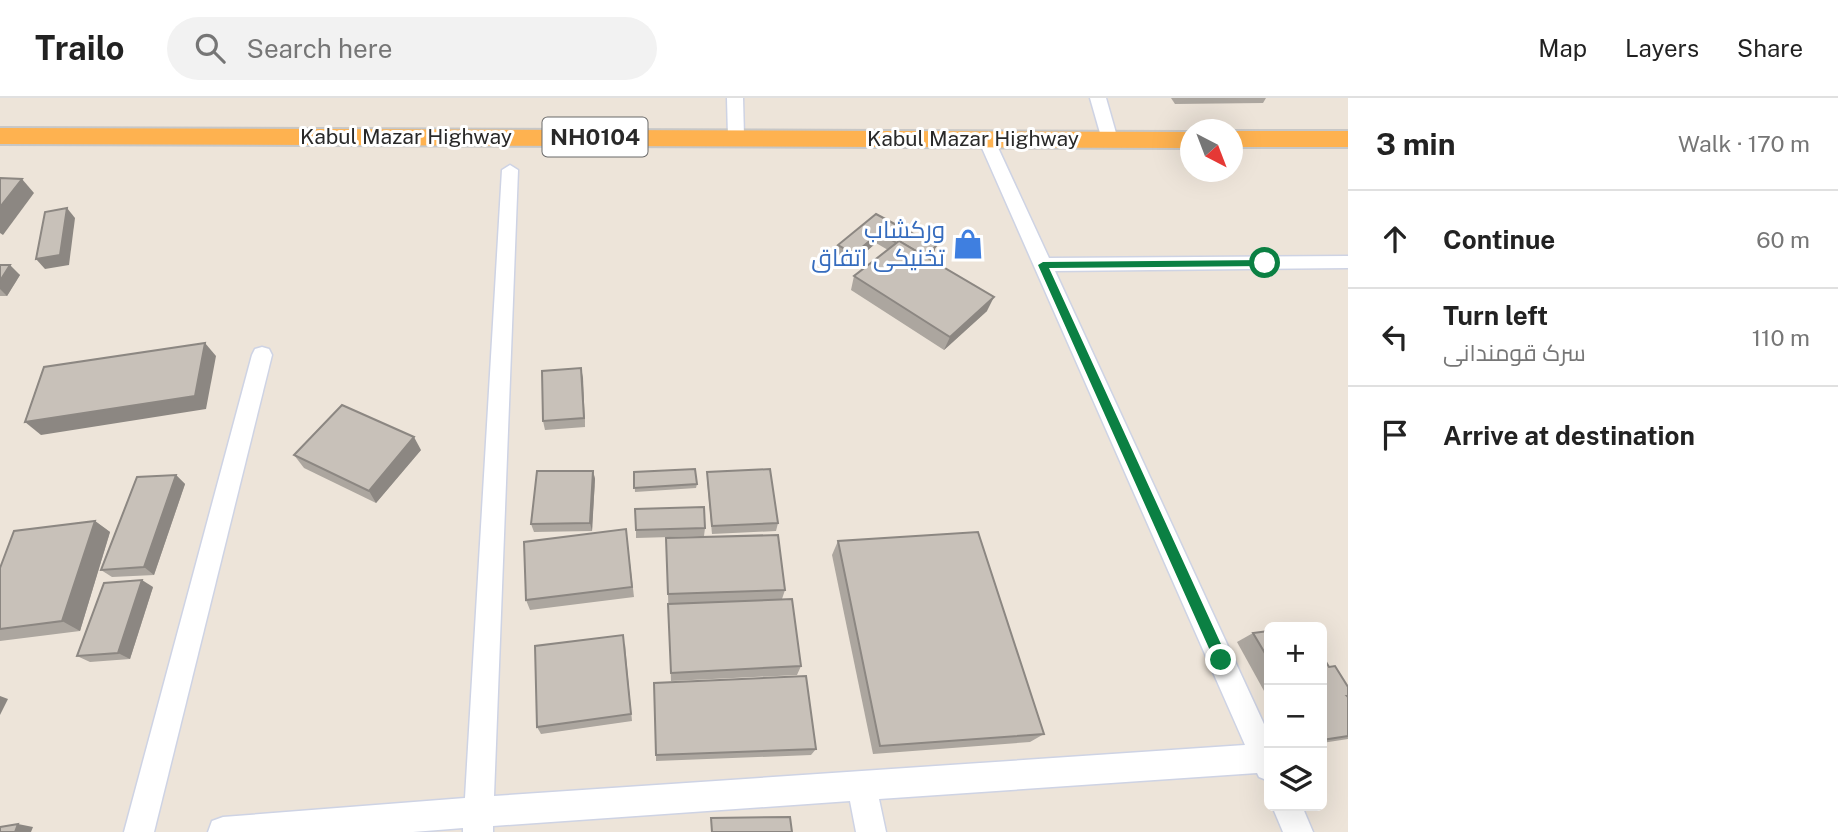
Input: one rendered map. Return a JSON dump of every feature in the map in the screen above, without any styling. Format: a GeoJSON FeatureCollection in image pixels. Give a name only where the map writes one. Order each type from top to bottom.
{"type":"FeatureCollection","features":[{"type":"Feature","properties":{"kind":"highway","name":"Kabul Mazar Highway"},"geometry":{"type":"LineString","coordinates":[[0,136],[1180,139]]}},
{"type":"Feature","properties":{"kind":"highway"},"geometry":{"type":"LineString","coordinates":[[1243,139],[1348,139]]}},
{"type":"Feature","properties":{"kind":"street"},"geometry":{"type":"LineString","coordinates":[[735,98],[736,137]]}},
{"type":"Feature","properties":{"kind":"street"},"geometry":{"type":"LineString","coordinates":[[1097,98],[1110,140]]}},
{"type":"Feature","properties":{"kind":"street"},"geometry":{"type":"LineString","coordinates":[[986,139],[1264,755]]}},
{"type":"Feature","properties":{"kind":"street"},"geometry":{"type":"LineString","coordinates":[[479,822],[510,170]]}},
{"type":"Feature","properties":{"kind":"street"},"geometry":{"type":"LineString","coordinates":[[1043,265],[1348,262]]}},
{"type":"Feature","properties":{"kind":"street"},"geometry":{"type":"LineString","coordinates":[[139,832],[262,355]]}},
{"type":"Feature","properties":{"kind":"street"},"geometry":{"type":"LineString","coordinates":[[223,832],[479,822],[861,786],[1264,762]]}},
{"type":"Feature","properties":{"kind":"street"},"geometry":{"type":"LineString","coordinates":[[861,786],[871,832]]}},
{"type":"Feature","properties":{"kind":"street"},"geometry":{"type":"LineString","coordinates":[[1289,811],[1298,832]]}},
{"type":"Feature","properties":{"kind":"building"},"geometry":{"type":"Polygon","coordinates":[[[0,178],[22,179],[0,207],[0,178]]]}},
{"type":"Feature","properties":{"kind":"building"},"geometry":{"type":"Polygon","coordinates":[[[67,208],[60,255],[36,259],[45,212],[67,208]]]}},
{"type":"Feature","properties":{"kind":"building"},"geometry":{"type":"Polygon","coordinates":[[[876,214],[936,246],[925,256],[879,233],[854,254],[838,245],[876,214]]]}},
{"type":"Feature","properties":{"kind":"building"},"geometry":{"type":"Polygon","coordinates":[[[899,241],[994,297],[950,337],[854,276],[899,241]]]}},
{"type":"Feature","properties":{"kind":"building"},"geometry":{"type":"Polygon","coordinates":[[[0,265],[10,265],[0,281],[0,265]]]}},
{"type":"Feature","properties":{"kind":"building"},"geometry":{"type":"Polygon","coordinates":[[[205,343],[195,396],[25,422],[44,367],[205,343]]]}},
{"type":"Feature","properties":{"kind":"building"},"geometry":{"type":"Polygon","coordinates":[[[581,368],[584,418],[543,421],[542,371],[581,368]]]}},
{"type":"Feature","properties":{"kind":"building"},"geometry":{"type":"Polygon","coordinates":[[[342,405],[414,437],[369,491],[294,455],[342,405]]]}},
{"type":"Feature","properties":{"kind":"building"},"geometry":{"type":"Polygon","coordinates":[[[695,469],[697,484],[634,488],[634,472],[695,469]]]}},
{"type":"Feature","properties":{"kind":"building"},"geometry":{"type":"Polygon","coordinates":[[[770,469],[778,523],[712,526],[707,472],[770,469]]]}},
{"type":"Feature","properties":{"kind":"building"},"geometry":{"type":"Polygon","coordinates":[[[537,471],[593,471],[590,523],[531,524],[537,471]]]}},
{"type":"Feature","properties":{"kind":"building"},"geometry":{"type":"Polygon","coordinates":[[[176,475],[144,567],[101,570],[137,477],[176,475]]]}},
{"type":"Feature","properties":{"kind":"building"},"geometry":{"type":"Polygon","coordinates":[[[704,507],[705,528],[636,530],[635,509],[704,507]]]}},
{"type":"Feature","properties":{"kind":"building"},"geometry":{"type":"Polygon","coordinates":[[[95,521],[62,621],[0,629],[0,568],[14,531],[95,521]]]}},
{"type":"Feature","properties":{"kind":"building"},"geometry":{"type":"Polygon","coordinates":[[[626,529],[632,587],[526,600],[524,542],[626,529]]]}},
{"type":"Feature","properties":{"kind":"building"},"geometry":{"type":"Polygon","coordinates":[[[978,532],[1044,734],[880,746],[838,541],[978,532]]]}},
{"type":"Feature","properties":{"kind":"building"},"geometry":{"type":"Polygon","coordinates":[[[778,535],[785,590],[668,594],[666,538],[778,535]]]}},
{"type":"Feature","properties":{"kind":"building"},"geometry":{"type":"Polygon","coordinates":[[[142,580],[118,653],[77,656],[104,583],[142,580]]]}},
{"type":"Feature","properties":{"kind":"building"},"geometry":{"type":"Polygon","coordinates":[[[792,599],[801,666],[671,673],[668,604],[792,599]]]}},
{"type":"Feature","properties":{"kind":"building"},"geometry":{"type":"Polygon","coordinates":[[[1264,632],[1264,652],[1253,633],[1264,632]]]}},
{"type":"Feature","properties":{"kind":"building"},"geometry":{"type":"Polygon","coordinates":[[[623,635],[631,714],[537,727],[535,646],[623,635]]]}},
{"type":"Feature","properties":{"kind":"building"},"geometry":{"type":"Polygon","coordinates":[[[1327,664],[1329,667],[1335,666],[1348,687],[1348,736],[1327,739],[1327,664]]]}},
{"type":"Feature","properties":{"kind":"building"},"geometry":{"type":"Polygon","coordinates":[[[806,676],[816,749],[656,755],[654,683],[806,676]]]}},
{"type":"Feature","properties":{"kind":"building"},"geometry":{"type":"Polygon","coordinates":[[[790,817],[792,832],[712,832],[711,818],[790,817]]]}},
{"type":"Feature","properties":{"kind":"building"},"geometry":{"type":"Polygon","coordinates":[[[18,824],[15,832],[0,832],[0,827],[18,824]]]}},
{"type":"Feature","properties":{"kind":"place","name":"ورکشاب تخنیکی اتفاق"},"geometry":{"type":"Point","coordinates":[968,244]}},
{"type":"Feature","properties":{"kind":"route"},"geometry":{"type":"LineString","coordinates":[[1221,660],[1043,265],[1265,263]]}}]}
